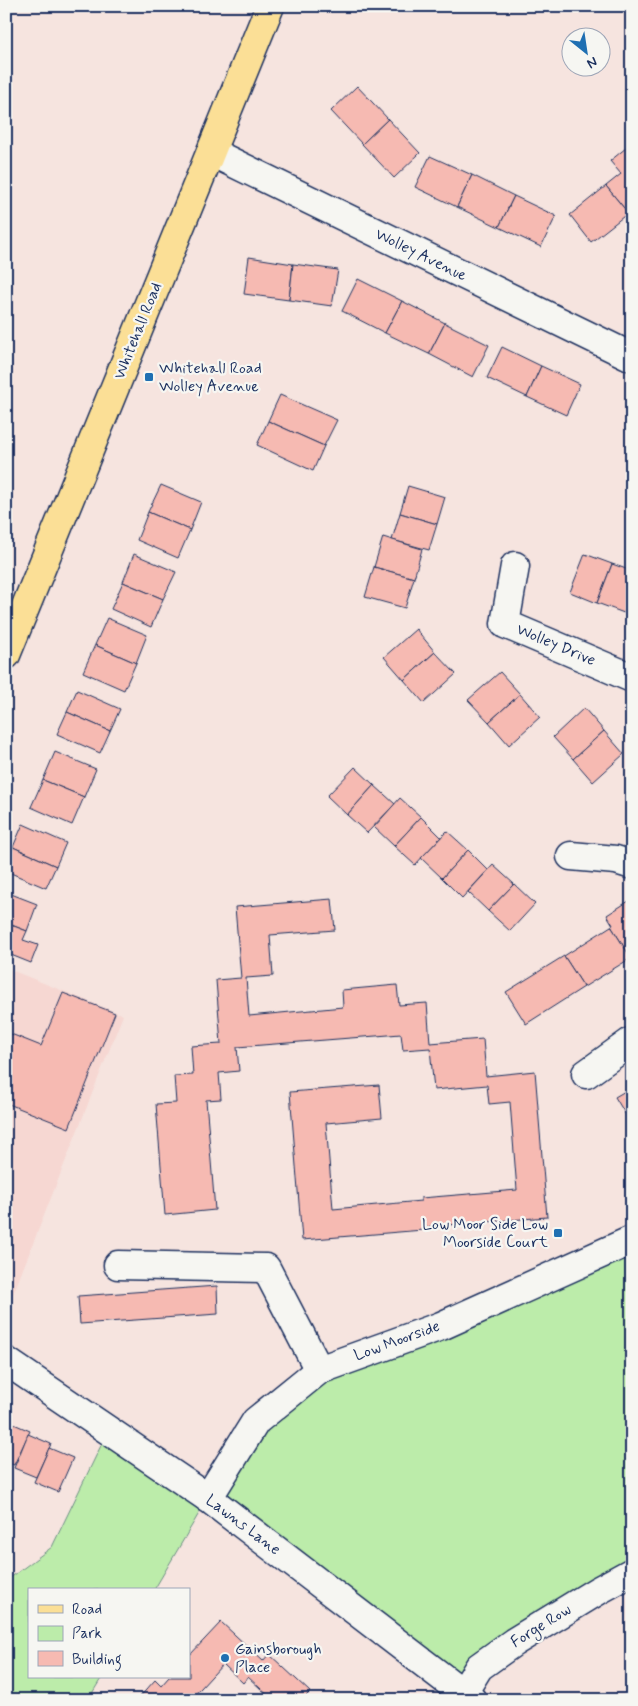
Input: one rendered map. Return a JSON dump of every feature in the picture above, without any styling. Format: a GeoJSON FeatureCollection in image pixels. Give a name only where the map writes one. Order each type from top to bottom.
{"type":"FeatureCollection","features":[{"type":"Feature","properties":{"kind":"main road","name":"Whitehall Road"},"geometry":{"type":"LineString","coordinates":[[6,655],[270,6]]}},
{"type":"Feature","properties":{"kind":"street","name":"Wolley Avenue"},"geometry":{"type":"LineString","coordinates":[[211,152],[632,357]]}},
{"type":"Feature","properties":{"kind":"street","name":"Wolley Drive"},"geometry":{"type":"LineString","coordinates":[[515,566],[505,624],[632,678]]}},
{"type":"Feature","properties":{"kind":"street"},"geometry":{"type":"LineString","coordinates":[[571,856],[616,860],[632,865]]}},
{"type":"Feature","properties":{"kind":"street"},"geometry":{"type":"LineString","coordinates":[[586,1074],[632,1040]]}},
{"type":"Feature","properties":{"kind":"street","name":"Low Moorside"},"geometry":{"type":"LineString","coordinates":[[208,1498],[256,1421],[319,1370],[441,1326],[632,1240]]}},
{"type":"Feature","properties":{"kind":"street"},"geometry":{"type":"LineString","coordinates":[[118,1265],[266,1268],[319,1370]]}},
{"type":"Feature","properties":{"kind":"street","name":"Lawns Lane"},"geometry":{"type":"LineString","coordinates":[[6,1361],[208,1498],[467,1696]]}},
{"type":"Feature","properties":{"kind":"street","name":"Forge Row"},"geometry":{"type":"LineString","coordinates":[[467,1696],[479,1667],[514,1642],[632,1572]]}},
{"type":"Feature","properties":{"kind":"shaded area"},"geometry":{"type":"Polygon","coordinates":[[[6,968],[123,1015],[6,1312],[6,968]]]}},
{"type":"Feature","properties":{"kind":"green space"},"geometry":{"type":"Polygon","coordinates":[[[632,1240],[632,1572],[463,1693],[208,1498],[256,1421],[319,1370],[632,1240]]]}},
{"type":"Feature","properties":{"kind":"green space"},"geometry":{"type":"Polygon","coordinates":[[[109,1429],[208,1498],[155,1588],[28,1588],[28,1678],[101,1678],[88,1700],[6,1700],[6,1581],[52,1547],[109,1429]]]}},
{"type":"Feature","properties":{"kind":"building"},"geometry":{"type":"Polygon","coordinates":[[[357,86],[388,119],[362,144],[331,111],[357,86]]]}},
{"type":"Feature","properties":{"kind":"building"},"geometry":{"type":"Polygon","coordinates":[[[388,119],[420,153],[394,178],[362,144],[388,119]]]}},
{"type":"Feature","properties":{"kind":"building"},"geometry":{"type":"Polygon","coordinates":[[[632,143],[632,210],[628,213],[606,186],[621,174],[610,161],[632,143]]]}},
{"type":"Feature","properties":{"kind":"building"},"geometry":{"type":"Polygon","coordinates":[[[430,156],[472,175],[457,207],[415,187],[430,156]]]}},
{"type":"Feature","properties":{"kind":"building"},"geometry":{"type":"Polygon","coordinates":[[[472,175],[514,196],[499,227],[457,207],[472,175]]]}},
{"type":"Feature","properties":{"kind":"building"},"geometry":{"type":"Polygon","coordinates":[[[606,186],[628,213],[591,242],[570,215],[606,186]]]}},
{"type":"Feature","properties":{"kind":"building"},"geometry":{"type":"Polygon","coordinates":[[[514,196],[556,216],[541,247],[499,227],[514,196]]]}},
{"type":"Feature","properties":{"kind":"building"},"geometry":{"type":"Polygon","coordinates":[[[249,257],[293,264],[289,300],[244,294],[249,257]]]}},
{"type":"Feature","properties":{"kind":"building"},"geometry":{"type":"Polygon","coordinates":[[[293,264],[338,270],[332,306],[289,300],[293,264]]]}},
{"type":"Feature","properties":{"kind":"building"},"geometry":{"type":"Polygon","coordinates":[[[358,279],[402,301],[385,333],[342,311],[358,279]]]}},
{"type":"Feature","properties":{"kind":"building"},"geometry":{"type":"Polygon","coordinates":[[[402,301],[445,323],[429,354],[385,333],[402,301]]]}},
{"type":"Feature","properties":{"kind":"building"},"geometry":{"type":"Polygon","coordinates":[[[445,323],[489,345],[473,377],[429,354],[445,323]]]}},
{"type":"Feature","properties":{"kind":"building"},"geometry":{"type":"Polygon","coordinates":[[[502,347],[541,366],[527,397],[487,378],[502,347]]]}},
{"type":"Feature","properties":{"kind":"building"},"geometry":{"type":"Polygon","coordinates":[[[541,366],[580,384],[566,415],[527,397],[541,366]]]}},
{"type":"Feature","properties":{"kind":"building"},"geometry":{"type":"Polygon","coordinates":[[[280,395],[337,420],[324,446],[268,421],[280,395]]]}},
{"type":"Feature","properties":{"kind":"building"},"geometry":{"type":"Polygon","coordinates":[[[268,421],[324,446],[313,471],[257,445],[268,421]]]}},
{"type":"Feature","properties":{"kind":"building"},"geometry":{"type":"Polygon","coordinates":[[[161,485],[201,502],[190,530],[148,512],[161,485]]]}},
{"type":"Feature","properties":{"kind":"building"},"geometry":{"type":"Polygon","coordinates":[[[408,486],[445,497],[437,524],[400,513],[408,486]]]}},
{"type":"Feature","properties":{"kind":"building"},"geometry":{"type":"Polygon","coordinates":[[[148,512],[190,530],[178,558],[137,540],[148,512]]]}},
{"type":"Feature","properties":{"kind":"building"},"geometry":{"type":"Polygon","coordinates":[[[400,513],[437,524],[429,550],[392,540],[400,513]]]}},
{"type":"Feature","properties":{"kind":"building"},"geometry":{"type":"Polygon","coordinates":[[[383,537],[422,549],[414,578],[374,567],[383,537]]]}},
{"type":"Feature","properties":{"kind":"building"},"geometry":{"type":"Polygon","coordinates":[[[134,554],[176,572],[163,599],[123,582],[134,554]]]}},
{"type":"Feature","properties":{"kind":"building"},"geometry":{"type":"Polygon","coordinates":[[[585,554],[612,564],[597,603],[570,592],[585,554]]]}},
{"type":"Feature","properties":{"kind":"building"},"geometry":{"type":"Polygon","coordinates":[[[612,564],[632,571],[632,593],[624,613],[597,603],[612,564]]]}},
{"type":"Feature","properties":{"kind":"building"},"geometry":{"type":"Polygon","coordinates":[[[374,567],[414,578],[405,608],[365,597],[374,567]]]}},
{"type":"Feature","properties":{"kind":"building"},"geometry":{"type":"Polygon","coordinates":[[[123,582],[163,599],[151,627],[111,609],[123,582]]]}},
{"type":"Feature","properties":{"kind":"building"},"geometry":{"type":"Polygon","coordinates":[[[107,618],[147,635],[136,663],[95,645],[107,618]]]}},
{"type":"Feature","properties":{"kind":"building"},"geometry":{"type":"Polygon","coordinates":[[[416,629],[435,652],[404,680],[384,657],[416,629]]]}},
{"type":"Feature","properties":{"kind":"building"},"geometry":{"type":"Polygon","coordinates":[[[95,645],[136,663],[124,690],[83,672],[95,645]]]}},
{"type":"Feature","properties":{"kind":"building"},"geometry":{"type":"Polygon","coordinates":[[[435,652],[456,674],[424,703],[404,680],[435,652]]]}},
{"type":"Feature","properties":{"kind":"building"},"geometry":{"type":"Polygon","coordinates":[[[500,672],[520,694],[489,722],[468,700],[500,672]]]}},
{"type":"Feature","properties":{"kind":"building"},"geometry":{"type":"Polygon","coordinates":[[[77,690],[120,709],[110,731],[67,712],[77,690]]]}},
{"type":"Feature","properties":{"kind":"building"},"geometry":{"type":"Polygon","coordinates":[[[520,694],[540,717],[509,745],[489,722],[520,694]]]}},
{"type":"Feature","properties":{"kind":"building"},"geometry":{"type":"Polygon","coordinates":[[[584,708],[604,731],[573,759],[553,737],[584,708]]]}},
{"type":"Feature","properties":{"kind":"building"},"geometry":{"type":"Polygon","coordinates":[[[67,712],[110,731],[100,753],[57,734],[67,712]]]}},
{"type":"Feature","properties":{"kind":"building"},"geometry":{"type":"Polygon","coordinates":[[[604,731],[624,754],[593,782],[573,759],[604,731]]]}},
{"type":"Feature","properties":{"kind":"building"},"geometry":{"type":"Polygon","coordinates":[[[55,752],[96,769],[84,797],[43,780],[55,752]]]}},
{"type":"Feature","properties":{"kind":"building"},"geometry":{"type":"Polygon","coordinates":[[[355,767],[374,785],[347,815],[327,796],[355,767]]]}},
{"type":"Feature","properties":{"kind":"building"},"geometry":{"type":"Polygon","coordinates":[[[43,780],[84,797],[72,825],[31,807],[43,780]]]}},
{"type":"Feature","properties":{"kind":"building"},"geometry":{"type":"Polygon","coordinates":[[[374,785],[395,804],[367,833],[347,815],[374,785]]]}},
{"type":"Feature","properties":{"kind":"building"},"geometry":{"type":"Polygon","coordinates":[[[400,798],[421,817],[394,846],[374,827],[400,798]]]}},
{"type":"Feature","properties":{"kind":"building"},"geometry":{"type":"Polygon","coordinates":[[[421,817],[441,837],[415,865],[394,846],[421,817]]]}},
{"type":"Feature","properties":{"kind":"building"},"geometry":{"type":"Polygon","coordinates":[[[23,824],[66,843],[56,866],[13,847],[23,824]]]}},
{"type":"Feature","properties":{"kind":"building"},"geometry":{"type":"Polygon","coordinates":[[[447,831],[468,850],[442,878],[421,858],[447,831]]]}},
{"type":"Feature","properties":{"kind":"building"},"geometry":{"type":"Polygon","coordinates":[[[13,847],[56,866],[46,888],[6,871],[6,863],[13,847]]]}},
{"type":"Feature","properties":{"kind":"building"},"geometry":{"type":"Polygon","coordinates":[[[468,850],[488,870],[462,898],[442,878],[468,850]]]}},
{"type":"Feature","properties":{"kind":"building"},"geometry":{"type":"Polygon","coordinates":[[[493,865],[514,884],[488,911],[468,892],[493,865]]]}},
{"type":"Feature","properties":{"kind":"building"},"geometry":{"type":"Polygon","coordinates":[[[514,884],[535,904],[510,931],[488,911],[514,884]]]}},
{"type":"Feature","properties":{"kind":"building"},"geometry":{"type":"Polygon","coordinates":[[[6,892],[37,904],[27,931],[6,923],[6,892]]]}},
{"type":"Feature","properties":{"kind":"building"},"geometry":{"type":"Polygon","coordinates":[[[332,899],[335,930],[270,935],[273,976],[246,978],[249,1016],[343,1007],[342,990],[397,985],[399,1005],[427,1003],[430,1043],[483,1039],[486,1076],[535,1071],[547,1217],[423,1227],[423,1230],[302,1240],[290,1092],[379,1085],[382,1118],[326,1123],[333,1209],[421,1201],[421,1198],[517,1190],[510,1102],[489,1104],[487,1085],[434,1090],[430,1048],[403,1050],[401,1034],[237,1047],[239,1071],[219,1073],[221,1099],[206,1100],[215,1210],[165,1215],[156,1104],[176,1103],[174,1076],[193,1075],[191,1046],[221,1044],[216,980],[241,978],[235,907],[332,899]]]}},
{"type":"Feature","properties":{"kind":"building"},"geometry":{"type":"Polygon","coordinates":[[[632,899],[631,958],[611,926],[613,925],[607,915],[632,899]]]}},
{"type":"Feature","properties":{"kind":"building"},"geometry":{"type":"Polygon","coordinates":[[[6,923],[27,931],[23,940],[38,945],[31,963],[6,953],[6,923]]]}},
{"type":"Feature","properties":{"kind":"building"},"geometry":{"type":"Polygon","coordinates":[[[611,926],[631,958],[584,987],[564,956],[611,926]]]}},
{"type":"Feature","properties":{"kind":"building"},"geometry":{"type":"Polygon","coordinates":[[[564,956],[584,987],[526,1024],[506,992],[564,956]]]}},
{"type":"Feature","properties":{"kind":"building"},"geometry":{"type":"Polygon","coordinates":[[[63,993],[115,1013],[69,1128],[6,1103],[6,1032],[41,1046],[63,993]]]}},
{"type":"Feature","properties":{"kind":"building"},"geometry":{"type":"Polygon","coordinates":[[[632,1087],[632,1125],[615,1097],[632,1087]]]}},
{"type":"Feature","properties":{"kind":"building"},"geometry":{"type":"Polygon","coordinates":[[[217,1286],[218,1314],[80,1324],[78,1296],[217,1286]]]}},
{"type":"Feature","properties":{"kind":"building"},"geometry":{"type":"Polygon","coordinates":[[[7,1421],[30,1431],[14,1465],[6,1462],[7,1421]]]}},
{"type":"Feature","properties":{"kind":"building"},"geometry":{"type":"Polygon","coordinates":[[[28,1434],[51,1444],[36,1477],[14,1468],[28,1434]]]}},
{"type":"Feature","properties":{"kind":"building"},"geometry":{"type":"Polygon","coordinates":[[[49,1448],[73,1458],[58,1492],[34,1482],[49,1448]]]}},
{"type":"Feature","properties":{"kind":"building","name":"Gainsborough Place"},"geometry":{"type":"Polygon","coordinates":[[[221,1622],[263,1661],[269,1654],[310,1692],[302,1700],[273,1700],[248,1677],[243,1683],[223,1664],[190,1700],[137,1700],[155,1680],[161,1686],[168,1678],[190,1678],[190,1655],[221,1622]]]}},
{"type":"Feature","properties":{"kind":"place","name":"Whitehall Road Wolley Avenue"},"geometry":{"type":"Point","coordinates":[149,377]}},
{"type":"Feature","properties":{"kind":"place","name":"Low Moor Side Low Moorside Court"},"geometry":{"type":"Point","coordinates":[558,1233]}},
{"type":"Feature","properties":{"kind":"place","name":"Gainsborough Place"},"geometry":{"type":"Point","coordinates":[225,1658]}}]}
